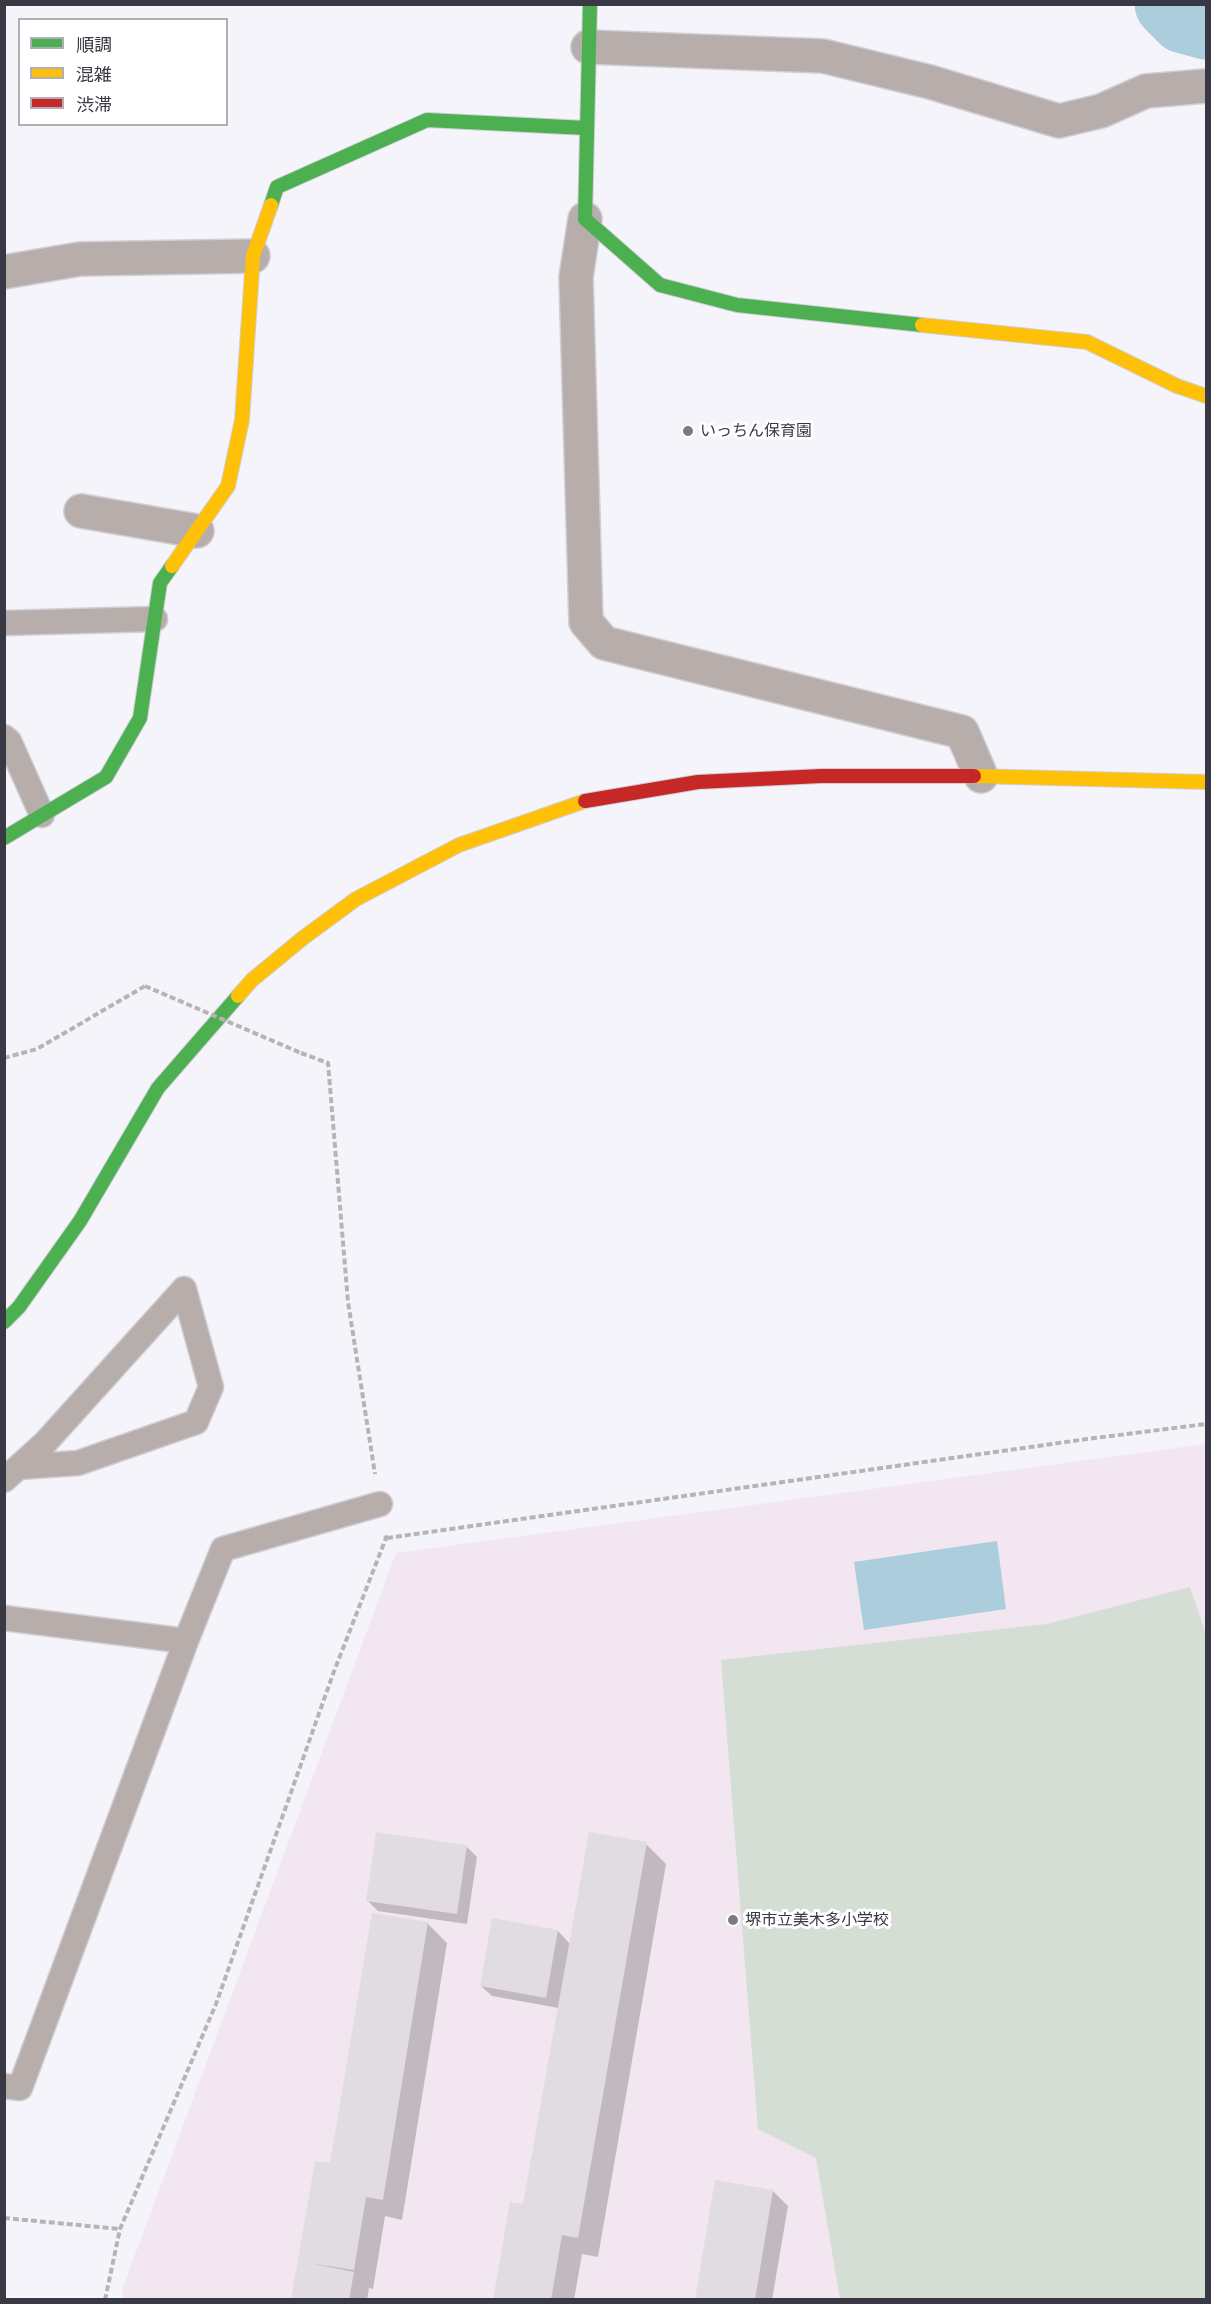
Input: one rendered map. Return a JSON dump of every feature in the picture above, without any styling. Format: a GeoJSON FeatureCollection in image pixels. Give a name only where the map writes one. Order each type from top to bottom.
{"type":"FeatureCollection","features":[{"type":"Feature","properties":{"kind":"street"},"geometry":{"type":"LineString","coordinates":[[590,4],[585,219],[576,277],[586,622],[604,643],[962,732],[981,776]]}},
{"type":"Feature","properties":{"kind":"street"},"geometry":{"type":"LineString","coordinates":[[588,47],[823,56],[930,82],[1059,122],[1101,111],[1146,91],[1206,86]]}},
{"type":"Feature","properties":{"kind":"street"},"geometry":{"type":"LineString","coordinates":[[4,838],[106,777],[140,718],[160,583],[228,486],[242,420],[254,256],[277,187],[427,120],[586,128]]}},
{"type":"Feature","properties":{"kind":"street"},"geometry":{"type":"LineString","coordinates":[[585,219],[660,285],[737,305],[1087,342],[1177,386],[1206,396]]}},
{"type":"Feature","properties":{"kind":"street"},"geometry":{"type":"LineString","coordinates":[[4,272],[80,259],[254,256]]}},
{"type":"Feature","properties":{"kind":"street"},"geometry":{"type":"LineString","coordinates":[[81,512],[197,531]]}},
{"type":"Feature","properties":{"kind":"street"},"geometry":{"type":"LineString","coordinates":[[4,1322],[19,1307],[80,1221],[158,1088],[252,980],[356,899],[459,845],[578,802],[698,782],[821,777],[981,776],[1206,782]]}},
{"type":"Feature","properties":{"kind":"lane"},"geometry":{"type":"LineString","coordinates":[[4,622],[155,619]]}},
{"type":"Feature","properties":{"kind":"lane"},"geometry":{"type":"LineString","coordinates":[[4,737],[9,741],[42,815]]}},
{"type":"Feature","properties":{"kind":"lane"},"geometry":{"type":"LineString","coordinates":[[184,1290],[211,1387],[196,1422],[78,1463],[12,1473],[45,1443],[184,1290]]}},
{"type":"Feature","properties":{"kind":"lane"},"geometry":{"type":"LineString","coordinates":[[4,2086],[20,2088],[186,1641],[223,1548],[380,1504]]}},
{"type":"Feature","properties":{"kind":"lane"},"geometry":{"type":"LineString","coordinates":[[4,1618],[186,1641]]}},
{"type":"Feature","properties":{"kind":"path"},"geometry":{"type":"LineString","coordinates":[[4,1058],[38,1049],[145,986],[328,1063],[348,1302],[386,1538],[333,1674],[216,2004],[120,2229],[105,2300]]}},
{"type":"Feature","properties":{"kind":"path"},"geometry":{"type":"LineString","coordinates":[[386,1538],[1087,1439],[1206,1425]]}},
{"type":"Feature","properties":{"kind":"path"},"geometry":{"type":"LineString","coordinates":[[4,2218],[120,2229]]}},
{"type":"Feature","properties":{"kind":"shaded area","name":"堺市立美木多小学校"},"geometry":{"type":"Polygon","coordinates":[[[1206,1444],[1206,2299],[122,2300],[123,2287],[396,1553],[1206,1444]]]}},
{"type":"Feature","properties":{"kind":"shaded area"},"geometry":{"type":"Polygon","coordinates":[[[1190,1587],[1206,1634],[1206,2299],[840,2299],[816,2158],[758,2129],[721,1660],[1047,1624],[1190,1587]]]}},
{"type":"Feature","properties":{"kind":"water"},"geometry":{"type":"Polygon","coordinates":[[[997,1541],[1006,1609],[864,1630],[854,1562],[997,1541]]]}},
{"type":"Feature","properties":{"kind":"building"},"geometry":{"type":"Polygon","coordinates":[[[376,1832],[467,1845],[457,1914],[366,1901],[376,1832]]]}},
{"type":"Feature","properties":{"kind":"building"},"geometry":{"type":"Polygon","coordinates":[[[589,1832],[647,1842],[578,2238],[562,2235],[551,2300],[493,2300],[510,2202],[523,2204],[589,1832]]]}},
{"type":"Feature","properties":{"kind":"building"},"geometry":{"type":"Polygon","coordinates":[[[372,1913],[428,1922],[383,2200],[366,2197],[354,2270],[309,2263],[354,2272],[349,2300],[291,2300],[315,2161],[330,2163],[372,1913]]]}},
{"type":"Feature","properties":{"kind":"building"},"geometry":{"type":"Polygon","coordinates":[[[492,1918],[558,1930],[546,1998],[480,1986],[492,1918]]]}},
{"type":"Feature","properties":{"kind":"building"},"geometry":{"type":"Polygon","coordinates":[[[715,2180],[773,2190],[755,2300],[695,2300],[715,2180]]]}},
{"type":"Feature","properties":{"kind":"waterway"},"geometry":{"type":"LineString","coordinates":[[1169,4],[1184,19],[1206,25]]}},
{"type":"Feature","properties":{"kind":"traffic: fast"},"geometry":{"type":"LineString","coordinates":[[590,4],[585,219],[660,285],[737,305],[922,325]]}},
{"type":"Feature","properties":{"kind":"traffic: fast"},"geometry":{"type":"LineString","coordinates":[[271,205],[277,187],[427,120],[586,128]]}},
{"type":"Feature","properties":{"kind":"traffic: fast"},"geometry":{"type":"LineString","coordinates":[[4,838],[106,777],[140,718],[160,583],[172,566]]}},
{"type":"Feature","properties":{"kind":"traffic: fast"},"geometry":{"type":"LineString","coordinates":[[4,1322],[19,1307],[80,1221],[158,1088],[238,996]]}},
{"type":"Feature","properties":{"kind":"traffic: slow"},"geometry":{"type":"LineString","coordinates":[[172,566],[228,486],[242,420],[253,256],[271,205]]}},
{"type":"Feature","properties":{"kind":"traffic: slow"},"geometry":{"type":"LineString","coordinates":[[922,325],[1087,342],[1177,386],[1206,396]]}},
{"type":"Feature","properties":{"kind":"traffic: slow"},"geometry":{"type":"LineString","coordinates":[[974,776],[1206,782]]}},
{"type":"Feature","properties":{"kind":"traffic: slow"},"geometry":{"type":"LineString","coordinates":[[238,996],[252,980],[303,938],[356,899],[459,845],[585,801]]}},
{"type":"Feature","properties":{"kind":"traffic: jam"},"geometry":{"type":"LineString","coordinates":[[585,801],[698,782],[821,776],[974,776]]}},
{"type":"Feature","properties":{"kind":"place","name":"いっちん保育園"},"geometry":{"type":"Point","coordinates":[688,431]}},
{"type":"Feature","properties":{"kind":"place","name":"堺市立美木多小学校"},"geometry":{"type":"Point","coordinates":[733,1920]}}]}
